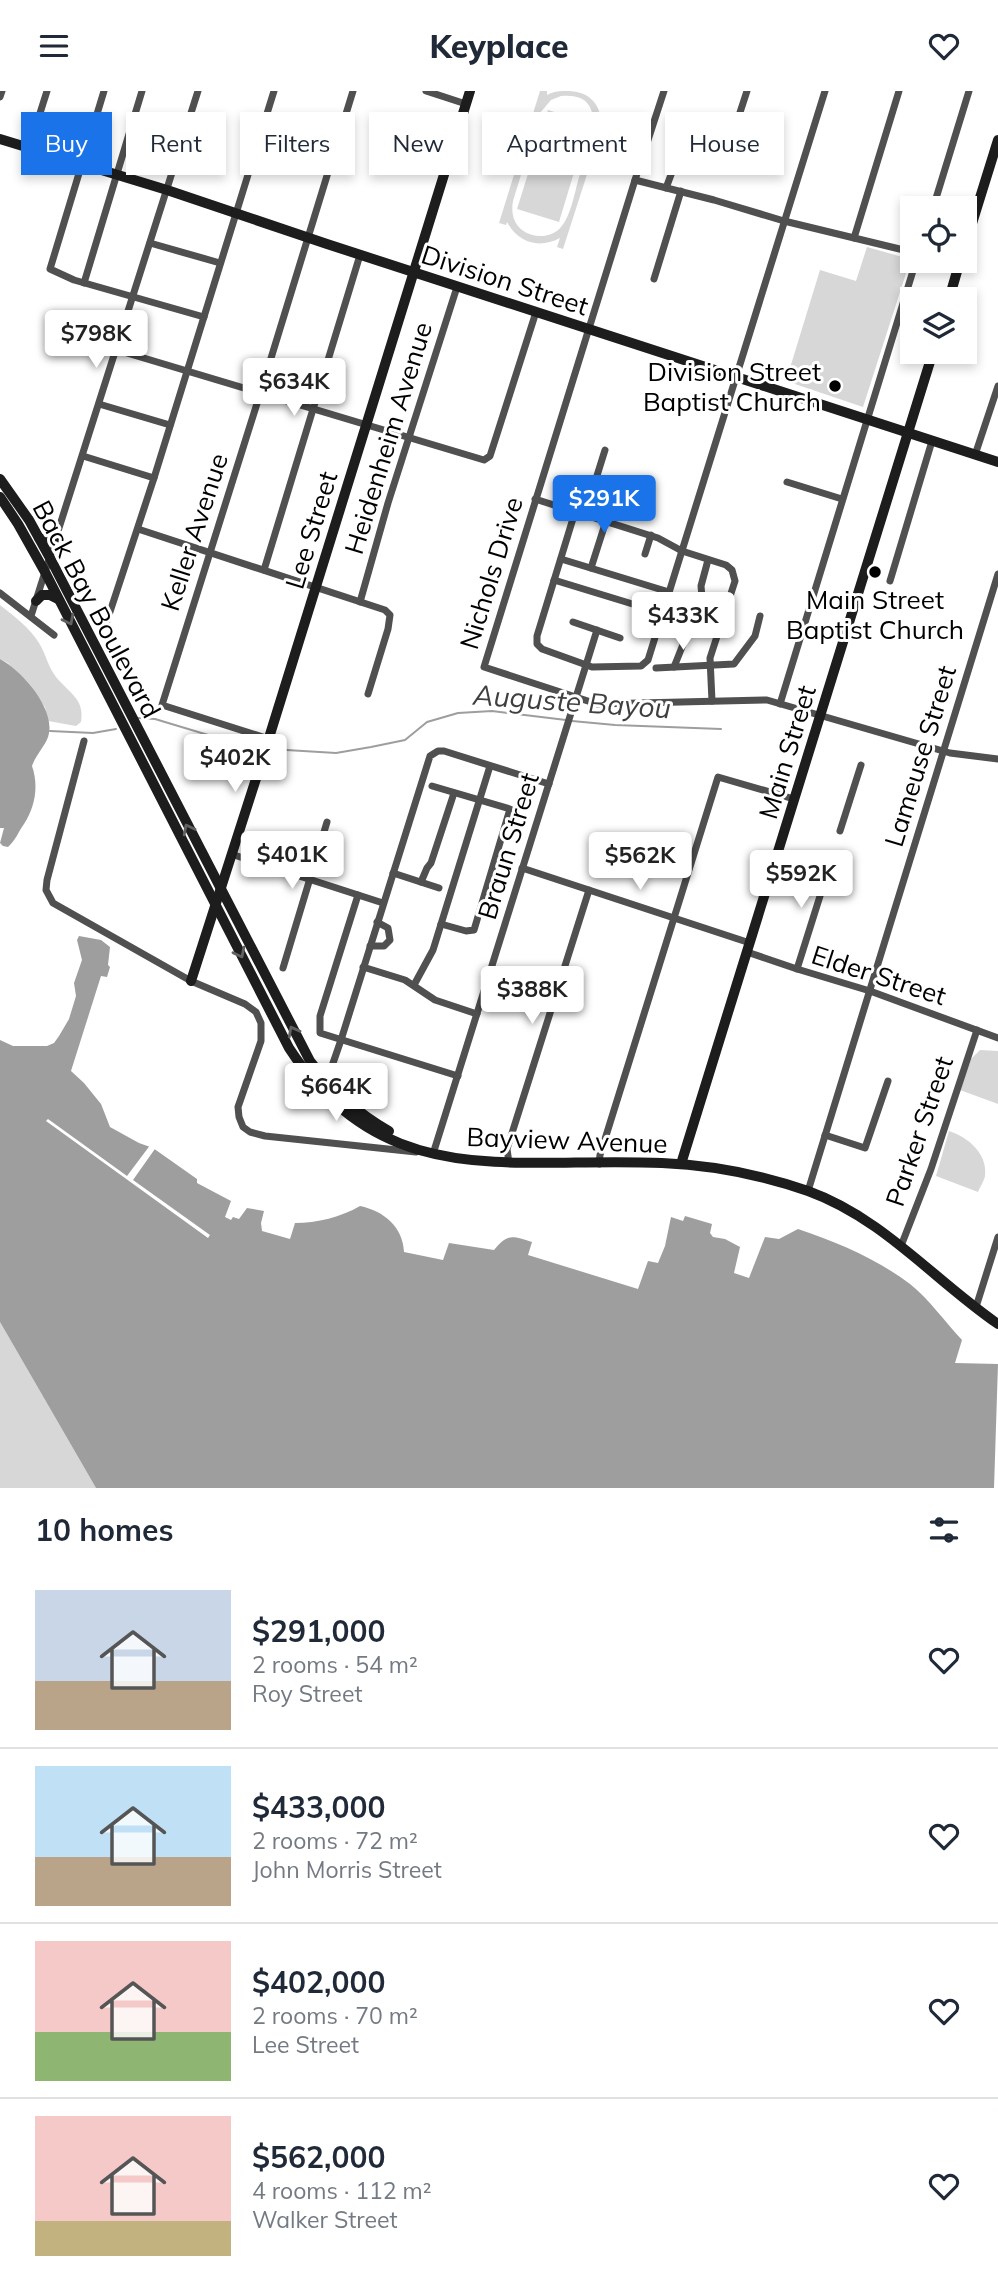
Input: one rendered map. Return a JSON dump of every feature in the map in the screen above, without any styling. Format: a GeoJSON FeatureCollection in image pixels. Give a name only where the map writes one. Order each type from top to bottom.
{"type":"FeatureCollection","features":[{"type":"Feature","properties":{"kind":"main road","name":"Lee Street"},"geometry":{"type":"LineString","coordinates":[[191,981],[470,91]]}},
{"type":"Feature","properties":{"kind":"main road","name":"Division Street"},"geometry":{"type":"LineString","coordinates":[[0,139],[21,146]]}},
{"type":"Feature","properties":{"kind":"main road"},"geometry":{"type":"LineString","coordinates":[[977,207],[998,140]]}},
{"type":"Feature","properties":{"kind":"main road","name":"Division Street"},"geometry":{"type":"LineString","coordinates":[[112,174],[998,462]]}},
{"type":"Feature","properties":{"kind":"main road","name":"Main Street"},"geometry":{"type":"LineString","coordinates":[[681,1164],[821,717],[878,522],[929,364]]}},
{"type":"Feature","properties":{"kind":"main road","name":"Back Bay Boulevard"},"geometry":{"type":"LineString","coordinates":[[0,479],[50,558],[299,1042],[322,1077],[345,1101],[363,1115],[433,1154]]}},
{"type":"Feature","properties":{"kind":"main road","name":"Back Bay Boulevard"},"geometry":{"type":"LineString","coordinates":[[0,496],[45,572],[289,1048],[314,1082],[361,1122],[411,1149],[433,1154]]}},
{"type":"Feature","properties":{"kind":"main road"},"geometry":{"type":"LineString","coordinates":[[39,538],[51,541],[56,538]]}},
{"type":"Feature","properties":{"kind":"main road"},"geometry":{"type":"LineString","coordinates":[[36,601],[42,595],[58,599]]}},
{"type":"Feature","properties":{"kind":"main road"},"geometry":{"type":"LineString","coordinates":[[208,866],[218,869],[229,859]]}},
{"type":"Feature","properties":{"kind":"main road"},"geometry":{"type":"LineString","coordinates":[[207,931],[221,928],[230,933]]}},
{"type":"Feature","properties":{"kind":"main road","name":"Bayview Avenue"},"geometry":{"type":"LineString","coordinates":[[433,1154],[472,1161],[509,1163],[681,1164],[714,1168],[808,1191],[851,1212],[901,1245],[998,1324]]}},
{"type":"Feature","properties":{"kind":"street"},"geometry":{"type":"LineString","coordinates":[[0,97],[2,91]]}},
{"type":"Feature","properties":{"kind":"street"},"geometry":{"type":"LineString","coordinates":[[40,112],[47,91]]}},
{"type":"Feature","properties":{"kind":"street"},"geometry":{"type":"LineString","coordinates":[[97,112],[104,91]]}},
{"type":"Feature","properties":{"kind":"street"},"geometry":{"type":"LineString","coordinates":[[84,283],[142,91]]}},
{"type":"Feature","properties":{"kind":"street"},"geometry":{"type":"LineString","coordinates":[[31,616],[198,91]]}},
{"type":"Feature","properties":{"kind":"street"},"geometry":{"type":"LineString","coordinates":[[106,624],[274,91]]}},
{"type":"Feature","properties":{"kind":"street","name":"Keller Avenue"},"geometry":{"type":"LineString","coordinates":[[268,741],[162,705],[353,91]]}},
{"type":"Feature","properties":{"kind":"street"},"geometry":{"type":"LineString","coordinates":[[426,91],[466,104]]}},
{"type":"Feature","properties":{"kind":"street","name":"Nichols Drive"},"geometry":{"type":"LineString","coordinates":[[576,698],[484,667],[664,91]]}},
{"type":"Feature","properties":{"kind":"street"},"geometry":{"type":"LineString","coordinates":[[740,112],[747,91]]}},
{"type":"Feature","properties":{"kind":"street"},"geometry":{"type":"LineString","coordinates":[[575,512],[537,643],[542,649],[586,665],[638,667],[648,660],[825,91]]}},
{"type":"Feature","properties":{"kind":"street"},"geometry":{"type":"LineString","coordinates":[[854,238],[899,91]]}},
{"type":"Feature","properties":{"kind":"street"},"geometry":{"type":"LineString","coordinates":[[937,196],[970,91]]}},
{"type":"Feature","properties":{"kind":"street"},"geometry":{"type":"LineString","coordinates":[[78,175],[51,270],[84,283],[204,317]]}},
{"type":"Feature","properties":{"kind":"street"},"geometry":{"type":"LineString","coordinates":[[666,188],[671,175]]}},
{"type":"Feature","properties":{"kind":"street"},"geometry":{"type":"LineString","coordinates":[[635,180],[900,249]]}},
{"type":"Feature","properties":{"kind":"street"},"geometry":{"type":"LineString","coordinates":[[654,279],[681,191]]}},
{"type":"Feature","properties":{"kind":"street"},"geometry":{"type":"LineString","coordinates":[[150,243],[220,263]]}},
{"type":"Feature","properties":{"kind":"street"},"geometry":{"type":"LineString","coordinates":[[264,570],[360,255]]}},
{"type":"Feature","properties":{"kind":"street"},"geometry":{"type":"LineString","coordinates":[[780,704],[912,273]]}},
{"type":"Feature","properties":{"kind":"street","name":"Heidenheim Avenue"},"geometry":{"type":"LineString","coordinates":[[359,602],[457,287]]}},
{"type":"Feature","properties":{"kind":"street"},"geometry":{"type":"LineString","coordinates":[[117,350],[479,460],[490,456],[536,312]]}},
{"type":"Feature","properties":{"kind":"street"},"geometry":{"type":"LineString","coordinates":[[975,455],[998,386]]}},
{"type":"Feature","properties":{"kind":"street"},"geometry":{"type":"LineString","coordinates":[[99,404],[170,425]]}},
{"type":"Feature","properties":{"kind":"street"},"geometry":{"type":"LineString","coordinates":[[890,581],[932,441]]}},
{"type":"Feature","properties":{"kind":"street"},"geometry":{"type":"LineString","coordinates":[[585,515],[605,450]]}},
{"type":"Feature","properties":{"kind":"street"},"geometry":{"type":"LineString","coordinates":[[83,456],[154,478]]}},
{"type":"Feature","properties":{"kind":"street"},"geometry":{"type":"LineString","coordinates":[[787,482],[842,499]]}},
{"type":"Feature","properties":{"kind":"street"},"geometry":{"type":"LineString","coordinates":[[535,499],[651,535],[682,551],[726,565],[733,570],[735,580],[711,654],[712,701]]}},
{"type":"Feature","properties":{"kind":"street"},"geometry":{"type":"LineString","coordinates":[[591,568],[606,521]]}},
{"type":"Feature","properties":{"kind":"street"},"geometry":{"type":"LineString","coordinates":[[138,529],[388,612],[388,629],[368,694]]}},
{"type":"Feature","properties":{"kind":"street"},"geometry":{"type":"LineString","coordinates":[[645,554],[651,535]]}},
{"type":"Feature","properties":{"kind":"street"},"geometry":{"type":"LineString","coordinates":[[561,559],[669,592]]}},
{"type":"Feature","properties":{"kind":"street"},"geometry":{"type":"LineString","coordinates":[[674,667],[702,597],[701,586],[708,560]]}},
{"type":"Feature","properties":{"kind":"street","name":"Lameuse Street"},"geometry":{"type":"LineString","coordinates":[[808,1191],[998,574]]}},
{"type":"Feature","properties":{"kind":"street"},"geometry":{"type":"LineString","coordinates":[[554,580],[662,613]]}},
{"type":"Feature","properties":{"kind":"street"},"geometry":{"type":"LineString","coordinates":[[0,593],[54,635]]}},
{"type":"Feature","properties":{"kind":"street"},"geometry":{"type":"LineString","coordinates":[[656,668],[731,665],[737,662],[755,636],[761,616]]}},
{"type":"Feature","properties":{"kind":"street"},"geometry":{"type":"LineString","coordinates":[[573,622],[620,638]]}},
{"type":"Feature","properties":{"kind":"street","name":"Braun Street"},"geometry":{"type":"LineString","coordinates":[[433,1154],[597,630]]}},
{"type":"Feature","properties":{"kind":"street"},"geometry":{"type":"LineString","coordinates":[[576,698],[603,704],[761,699],[944,751],[998,759]]}},
{"type":"Feature","properties":{"kind":"street","name":"Bayview Avenue"},"geometry":{"type":"LineString","coordinates":[[84,741],[48,874],[46,890],[53,903],[191,981],[245,1004],[256,1012],[261,1023],[261,1041],[238,1107],[243,1126],[250,1132],[275,1138],[433,1154]]}},
{"type":"Feature","properties":{"kind":"street"},"geometry":{"type":"LineString","coordinates":[[322,1077],[332,1066],[341,1040],[430,757],[438,751],[444,751],[548,784]]}},
{"type":"Feature","properties":{"kind":"street"},"geometry":{"type":"LineString","coordinates":[[840,831],[861,765]]}},
{"type":"Feature","properties":{"kind":"street"},"geometry":{"type":"LineString","coordinates":[[414,985],[430,958],[442,924],[490,766]]}},
{"type":"Feature","properties":{"kind":"street"},"geometry":{"type":"LineString","coordinates":[[599,1164],[718,777],[794,799]]}},
{"type":"Feature","properties":{"kind":"street"},"geometry":{"type":"LineString","coordinates":[[432,786],[510,809],[476,927],[470,932],[442,924]]}},
{"type":"Feature","properties":{"kind":"street"},"geometry":{"type":"LineString","coordinates":[[421,882],[431,863],[454,793]]}},
{"type":"Feature","properties":{"kind":"street"},"geometry":{"type":"LineString","coordinates":[[283,968],[327,822]]}},
{"type":"Feature","properties":{"kind":"street"},"geometry":{"type":"LineString","coordinates":[[797,969],[832,858]]}},
{"type":"Feature","properties":{"kind":"street"},"geometry":{"type":"LineString","coordinates":[[229,859],[383,902]]}},
{"type":"Feature","properties":{"kind":"street","name":"Elder Street"},"geometry":{"type":"LineString","coordinates":[[522,868],[673,918],[797,969],[870,991],[998,1038]]}},
{"type":"Feature","properties":{"kind":"street"},"geometry":{"type":"LineString","coordinates":[[393,873],[439,888]]}},
{"type":"Feature","properties":{"kind":"street"},"geometry":{"type":"LineString","coordinates":[[509,1163],[507,1149],[589,890]]}},
{"type":"Feature","properties":{"kind":"street"},"geometry":{"type":"LineString","coordinates":[[358,895],[319,1021],[320,1033],[458,1076]]}},
{"type":"Feature","properties":{"kind":"street"},"geometry":{"type":"LineString","coordinates":[[370,946],[384,946],[390,940],[388,927],[377,922]]}},
{"type":"Feature","properties":{"kind":"street"},"geometry":{"type":"LineString","coordinates":[[363,967],[414,985],[435,1000],[477,1014]]}},
{"type":"Feature","properties":{"kind":"street","name":"Parker Street"},"geometry":{"type":"LineString","coordinates":[[901,1245],[931,1169],[977,1030]]}},
{"type":"Feature","properties":{"kind":"street"},"geometry":{"type":"LineString","coordinates":[[825,1135],[865,1148],[888,1081]]}},
{"type":"Feature","properties":{"kind":"street"},"geometry":{"type":"LineString","coordinates":[[976,1307],[998,1237]]}},
{"type":"Feature","properties":{"kind":"shaded area"},"geometry":{"type":"Polygon","coordinates":[[[540,91],[547,91],[547,95],[560,91],[584,94],[599,110],[591,112],[588,103],[578,97],[561,96],[551,100],[541,112],[533,112],[540,91]]]}},
{"type":"Feature","properties":{"kind":"shaded area"},"geometry":{"type":"Polygon","coordinates":[[[514,175],[521,175],[512,205],[513,217],[522,230],[537,236],[557,231],[572,205],[580,175],[587,175],[563,249],[557,247],[560,238],[544,243],[530,242],[517,235],[507,222],[506,225],[499,223],[514,175]]]}},
{"type":"Feature","properties":{"kind":"shaded area"},"geometry":{"type":"Polygon","coordinates":[[[528,175],[573,175],[559,222],[517,209],[528,175]]]}},
{"type":"Feature","properties":{"kind":"shaded area"},"geometry":{"type":"Polygon","coordinates":[[[867,247],[900,256],[900,273],[906,273],[863,407],[786,381],[820,270],[856,281],[867,247]]]}},
{"type":"Feature","properties":{"kind":"shaded area"},"geometry":{"type":"Polygon","coordinates":[[[0,605],[35,638],[53,673],[75,697],[82,714],[81,722],[76,726],[48,721],[45,707],[8,663],[0,659],[0,605]]]}},
{"type":"Feature","properties":{"kind":"shaded area"},"geometry":{"type":"Polygon","coordinates":[[[0,659],[34,690],[49,723],[48,737],[32,766],[35,796],[31,811],[8,847],[0,843],[4,828],[0,828],[0,659]]]}},
{"type":"Feature","properties":{"kind":"shaded area"},"geometry":{"type":"Polygon","coordinates":[[[79,936],[101,940],[110,947],[110,967],[107,977],[101,976],[71,1071],[101,1104],[110,1127],[153,1148],[197,1179],[197,1183],[231,1201],[225,1217],[231,1220],[233,1217],[239,1219],[247,1208],[264,1211],[262,1231],[290,1239],[295,1223],[329,1219],[360,1206],[369,1208],[391,1221],[400,1235],[404,1252],[443,1260],[449,1243],[494,1250],[507,1238],[515,1237],[532,1242],[528,1255],[638,1289],[648,1261],[658,1263],[665,1246],[671,1217],[683,1221],[685,1216],[712,1224],[710,1233],[713,1237],[725,1239],[740,1247],[734,1273],[749,1278],[765,1237],[779,1239],[798,1229],[813,1234],[870,1259],[917,1290],[962,1340],[955,1363],[998,1364],[994,1488],[96,1488],[0,1322],[0,1040],[13,1046],[47,1046],[54,1043],[69,1019],[76,996],[74,983],[82,960],[77,940],[79,936]]]}},
{"type":"Feature","properties":{"kind":"shaded area"},"geometry":{"type":"Polygon","coordinates":[[[980,1050],[998,1051],[998,1104],[960,1090],[971,1059],[980,1050]]]}},
{"type":"Feature","properties":{"kind":"shaded area"},"geometry":{"type":"Polygon","coordinates":[[[949,1131],[970,1142],[980,1154],[985,1176],[978,1192],[936,1176],[949,1131]]]}},
{"type":"Feature","properties":{"kind":"shaded area"},"geometry":{"type":"Polygon","coordinates":[[[0,1322],[96,1488],[0,1488],[0,1322]]]}},
{"type":"Feature","properties":{"kind":"pier"},"geometry":{"type":"Polygon","coordinates":[[[48,1119],[127,1176],[151,1144],[157,1146],[133,1180],[210,1235],[208,1238],[46,1121],[48,1119]]]}},
{"type":"Feature","properties":{"kind":"waterway","name":"Auguste Bayou"},"geometry":{"type":"LineString","coordinates":[[270,749],[336,753],[371,747],[405,740],[427,722],[458,713],[492,711],[566,720]]}},
{"type":"Feature","properties":{"kind":"waterway","name":"Auguste Bayou"},"geometry":{"type":"LineString","coordinates":[[138,718],[155,719],[248,747],[261,748]]}},
{"type":"Feature","properties":{"kind":"waterway","name":"Auguste Bayou"},"geometry":{"type":"LineString","coordinates":[[572,721],[721,729]]}},
{"type":"Feature","properties":{"kind":"waterway","name":"Auguste Bayou"},"geometry":{"type":"LineString","coordinates":[[50,731],[93,733],[116,729]]}},
{"type":"Feature","properties":{"kind":"place","name":"Division Street Baptist Church"},"geometry":{"type":"Point","coordinates":[835,386]}},
{"type":"Feature","properties":{"kind":"place","name":"Main Street Baptist Church"},"geometry":{"type":"Point","coordinates":[875,572]}}]}
